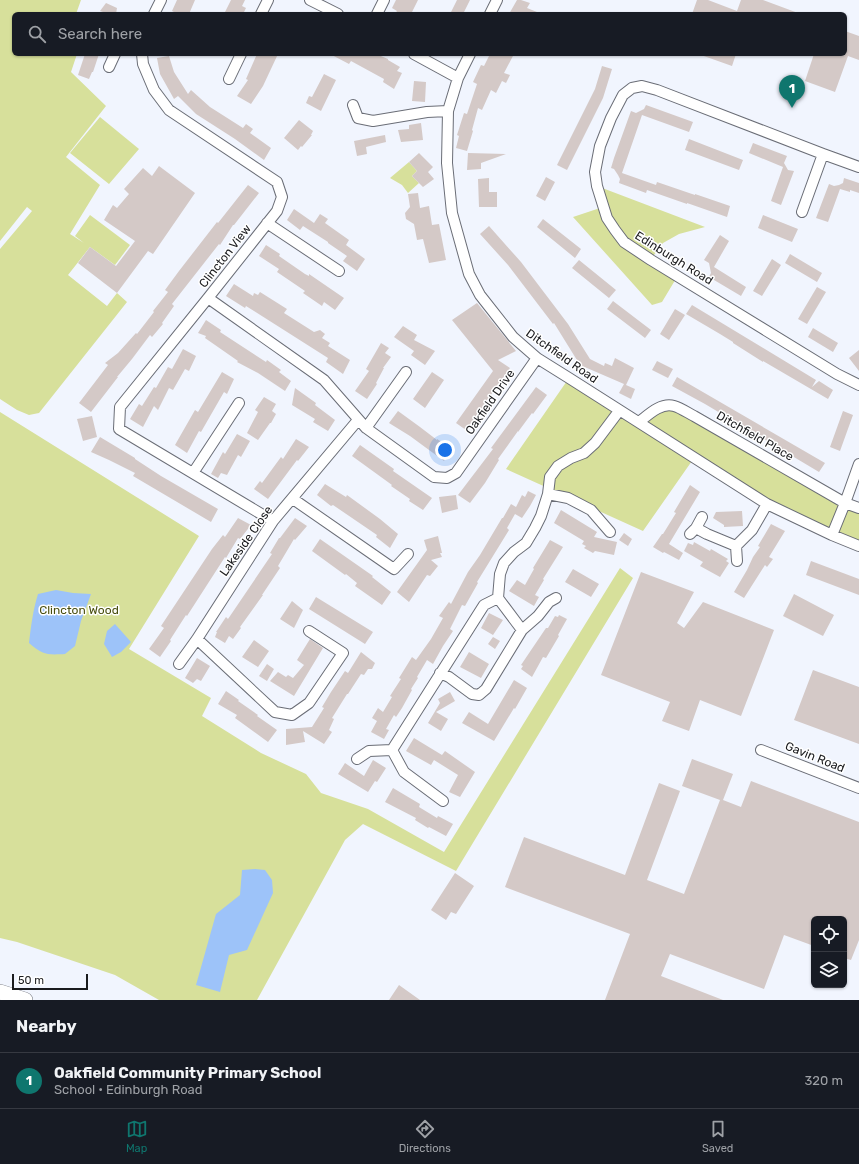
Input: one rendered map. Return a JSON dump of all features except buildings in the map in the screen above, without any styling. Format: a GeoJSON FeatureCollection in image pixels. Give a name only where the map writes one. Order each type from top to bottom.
{"type":"FeatureCollection","features":[{"type":"Feature","properties":{"kind":"highway"},"geometry":{"type":"LineString","coordinates":[[0,992],[25,1000]]}},
{"type":"Feature","properties":{"kind":"street"},"geometry":{"type":"LineString","coordinates":[[155,12],[161,0]]}},
{"type":"Feature","properties":{"kind":"street"},"geometry":{"type":"LineString","coordinates":[[262,12],[268,0]]}},
{"type":"Feature","properties":{"kind":"street"},"geometry":{"type":"LineString","coordinates":[[310,0],[334,12]]}},
{"type":"Feature","properties":{"kind":"street"},"geometry":{"type":"LineString","coordinates":[[378,12],[384,0]]}},
{"type":"Feature","properties":{"kind":"street"},"geometry":{"type":"LineString","coordinates":[[491,12],[497,0]]}},
{"type":"Feature","properties":{"kind":"street"},"geometry":{"type":"LineString","coordinates":[[109,67],[114,56]]}},
{"type":"Feature","properties":{"kind":"street","name":"Clincton View"},"geometry":{"type":"LineString","coordinates":[[142,56],[143,64],[154,90],[169,110],[277,182],[282,197],[277,211],[120,407],[119,430],[273,521]]}},
{"type":"Feature","properties":{"kind":"street"},"geometry":{"type":"LineString","coordinates":[[228,79],[240,56]]}},
{"type":"Feature","properties":{"kind":"street"},"geometry":{"type":"LineString","coordinates":[[418,56],[458,78]]}},
{"type":"Feature","properties":{"kind":"street","name":"Ditchfield Road"},"geometry":{"type":"LineString","coordinates":[[469,56],[458,78],[448,111],[447,163],[452,213],[469,274],[480,295],[513,337],[537,358],[767,504],[832,535],[859,546]]}},
{"type":"Feature","properties":{"kind":"street","name":"Edinburgh Road"},"geometry":{"type":"LineString","coordinates":[[859,167],[657,90],[642,86],[632,88],[623,96],[604,134],[595,172],[597,186],[607,218],[624,242],[677,277],[837,374],[859,385]]}},
{"type":"Feature","properties":{"kind":"street"},"geometry":{"type":"LineString","coordinates":[[353,105],[358,118],[374,121],[427,112],[448,111]]}},
{"type":"Feature","properties":{"kind":"street"},"geometry":{"type":"LineString","coordinates":[[802,212],[823,154]]}},
{"type":"Feature","properties":{"kind":"street"},"geometry":{"type":"LineString","coordinates":[[267,223],[339,271]]}},
{"type":"Feature","properties":{"kind":"street","name":"Oakfield Drive"},"geometry":{"type":"LineString","coordinates":[[208,298],[324,380],[366,428],[434,477],[447,478],[456,473],[537,358]]}},
{"type":"Feature","properties":{"kind":"street"},"geometry":{"type":"LineString","coordinates":[[366,428],[406,372]]}},
{"type":"Feature","properties":{"kind":"street"},"geometry":{"type":"LineString","coordinates":[[193,473],[239,404]]}},
{"type":"Feature","properties":{"kind":"street","name":"Ditchfield Place"},"geometry":{"type":"LineString","coordinates":[[639,422],[654,410],[665,405],[674,405],[845,503],[859,508]]}},
{"type":"Feature","properties":{"kind":"street"},"geometry":{"type":"LineString","coordinates":[[522,630],[498,598],[500,574],[504,563],[514,552],[526,543],[535,528],[541,516],[548,494],[550,477],[558,466],[571,458],[584,453],[595,443],[619,411]]}},
{"type":"Feature","properties":{"kind":"street","name":"Lakeside Close"},"geometry":{"type":"LineString","coordinates":[[179,664],[273,521],[358,420]]}},
{"type":"Feature","properties":{"kind":"street"},"geometry":{"type":"LineString","coordinates":[[832,535],[859,464]]}},
{"type":"Feature","properties":{"kind":"street"},"geometry":{"type":"LineString","coordinates":[[548,494],[568,498],[591,510],[610,532]]}},
{"type":"Feature","properties":{"kind":"street"},"geometry":{"type":"LineString","coordinates":[[293,499],[394,569],[408,554]]}},
{"type":"Feature","properties":{"kind":"street"},"geometry":{"type":"LineString","coordinates":[[737,562],[736,546],[752,530],[767,504]]}},
{"type":"Feature","properties":{"kind":"street"},"geometry":{"type":"LineString","coordinates":[[702,517],[693,531],[707,534],[736,546]]}},
{"type":"Feature","properties":{"kind":"street"},"geometry":{"type":"LineString","coordinates":[[392,750],[484,605],[498,598]]}},
{"type":"Feature","properties":{"kind":"street"},"geometry":{"type":"LineString","coordinates":[[440,673],[449,677],[472,694],[479,696],[486,689],[522,630],[538,616],[549,602],[556,598]]}},
{"type":"Feature","properties":{"kind":"street"},"geometry":{"type":"LineString","coordinates":[[197,638],[275,712],[292,715],[309,703],[343,653],[309,631]]}},
{"type":"Feature","properties":{"kind":"street"},"geometry":{"type":"LineString","coordinates":[[357,759],[369,751],[392,750]]}},
{"type":"Feature","properties":{"kind":"street"},"geometry":{"type":"LineString","coordinates":[[392,750],[404,772],[443,801]]}},
{"type":"Feature","properties":{"kind":"street","name":"Gavin Road"},"geometry":{"type":"LineString","coordinates":[[760,750],[859,788]]}},
{"type":"Feature","properties":{"kind":"green space"},"geometry":{"type":"Polygon","coordinates":[[[0,0],[81,0],[77,12],[12,12],[12,56],[76,56],[71,72],[106,106],[66,157],[100,185],[70,234],[84,243],[75,236],[90,215],[130,245],[115,265],[90,247],[68,275],[107,306],[117,293],[127,302],[39,413],[29,415],[17,410],[0,399],[0,249],[32,211],[27,207],[0,241],[0,0]]]}},
{"type":"Feature","properties":{"kind":"green space"},"geometry":{"type":"Polygon","coordinates":[[[100,117],[139,149],[109,184],[70,153],[100,117]]]}},
{"type":"Feature","properties":{"kind":"green space"},"geometry":{"type":"Polygon","coordinates":[[[409,162],[417,171],[412,176],[419,183],[408,193],[402,185],[390,178],[409,162]]]}},
{"type":"Feature","properties":{"kind":"green space"},"geometry":{"type":"Polygon","coordinates":[[[597,186],[705,227],[679,234],[663,243],[651,259],[677,277],[662,302],[652,305],[573,217],[603,207],[597,186]]]}},
{"type":"Feature","properties":{"kind":"green space"},"geometry":{"type":"Polygon","coordinates":[[[569,378],[639,422],[665,405],[859,508],[859,545],[832,535],[694,458],[643,531],[506,469],[569,378]]]}},
{"type":"Feature","properties":{"kind":"green space","name":"Clincton Wood"},"geometry":{"type":"Polygon","coordinates":[[[0,412],[199,536],[129,649],[211,698],[202,716],[261,753],[306,774],[321,793],[368,809],[444,852],[620,568],[633,578],[456,871],[363,824],[345,840],[257,1000],[159,1000],[115,975],[17,942],[0,938],[0,412]]]}},
{"type":"Feature","properties":{"kind":"water"},"geometry":{"type":"Polygon","coordinates":[[[56,590],[91,594],[81,621],[75,646],[65,654],[42,652],[29,643],[33,612],[38,594],[56,590]]]}},
{"type":"Feature","properties":{"kind":"water"},"geometry":{"type":"Polygon","coordinates":[[[115,624],[131,642],[121,652],[112,657],[104,644],[107,631],[115,624]]]}},
{"type":"Feature","properties":{"kind":"water"},"geometry":{"type":"Polygon","coordinates":[[[242,870],[265,870],[272,880],[273,893],[247,950],[229,955],[220,992],[196,985],[216,914],[240,895],[242,870]]]}},
{"type":"Feature","properties":{"kind":"place","name":"Oakfield Community Primary School"},"geometry":{"type":"Point","coordinates":[792,108]}}]}
